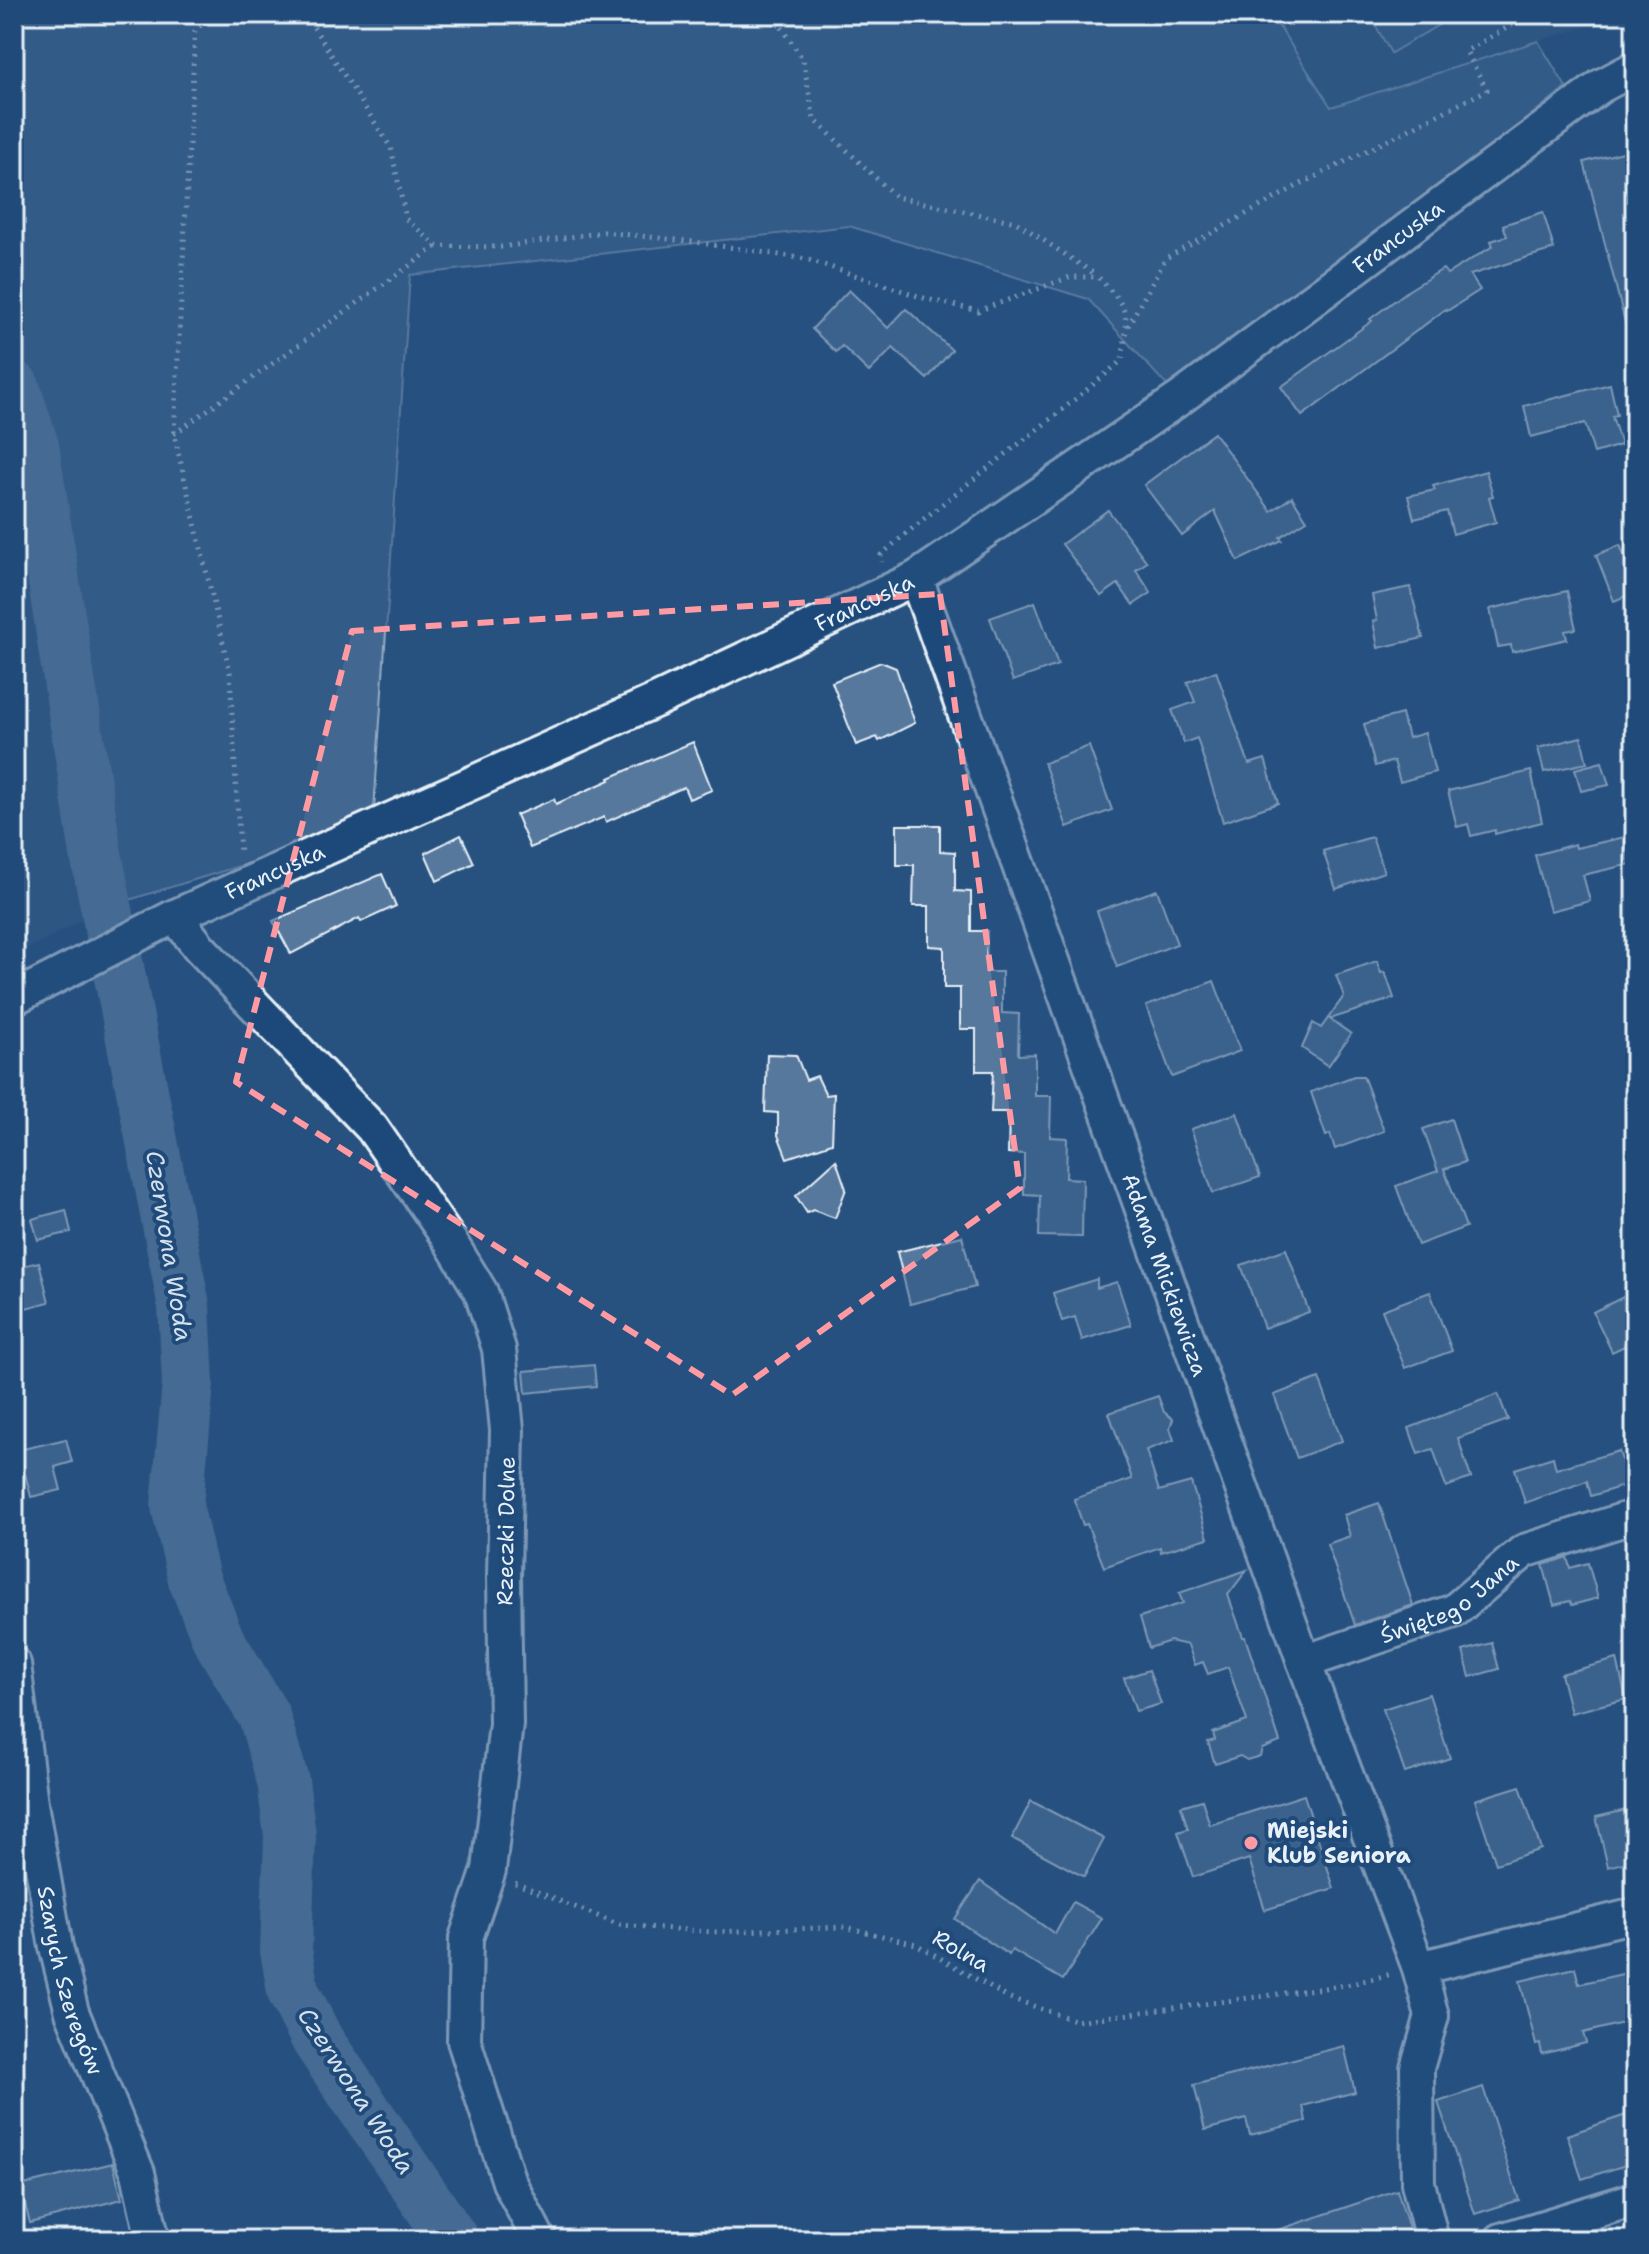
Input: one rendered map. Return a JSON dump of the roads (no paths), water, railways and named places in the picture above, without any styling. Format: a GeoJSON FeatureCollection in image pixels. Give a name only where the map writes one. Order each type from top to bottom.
{"type":"FeatureCollection","features":[{"type":"Feature","properties":{"kind":"street","name":"Francuska"},"geometry":{"type":"LineString","coordinates":[[22,994],[241,885],[657,700],[902,584],[1179,399],[1601,86],[1635,68]]}},
{"type":"Feature","properties":{"kind":"street","name":"Adama Mickiewicza"},"geometry":{"type":"LineString","coordinates":[[902,584],[1419,1968],[1432,2016],[1417,2068],[1418,2183],[1432,2240]]}},
{"type":"Feature","properties":{"kind":"street","name":"Rzeczki Dolne"},"geometry":{"type":"LineString","coordinates":[[175,916],[199,947],[372,1128],[450,1241],[481,1292],[499,1349],[507,1430],[504,1577],[506,1724],[489,1870],[466,1938],[464,2041],[509,2182],[539,2240]]}},
{"type":"Feature","properties":{"kind":"street","name":"Świętego Jana"},"geometry":{"type":"LineString","coordinates":[[1304,1662],[1454,1611],[1524,1551],[1635,1516]]}},
{"type":"Feature","properties":{"kind":"street","name":"Szarych Szeregów"},"geometry":{"type":"LineString","coordinates":[[14,1664],[22,1806],[56,1947],[72,2012],[138,2173],[153,2240]]}},
{"type":"Feature","properties":{"kind":"street"},"geometry":{"type":"LineString","coordinates":[[1419,1968],[1635,1915]]}},
{"type":"Feature","properties":{"kind":"street"},"geometry":{"type":"LineString","coordinates":[[1501,2240],[1635,2199]]}},
{"type":"Feature","properties":{"kind":"waterway","name":"Czerwona Woda"},"geometry":{"type":"LineString","coordinates":[[14,387],[33,446],[96,854],[184,1306],[188,1383],[177,1506],[194,1579],[218,1639],[264,1716],[283,1781],[290,1835],[286,1950],[293,1991],[318,2041],[453,2240]]}},
{"type":"Feature","properties":{"kind":"place","name":"Miejski Klub Seniora"},"geometry":{"type":"Point","coordinates":[1251,1843]}}]}
